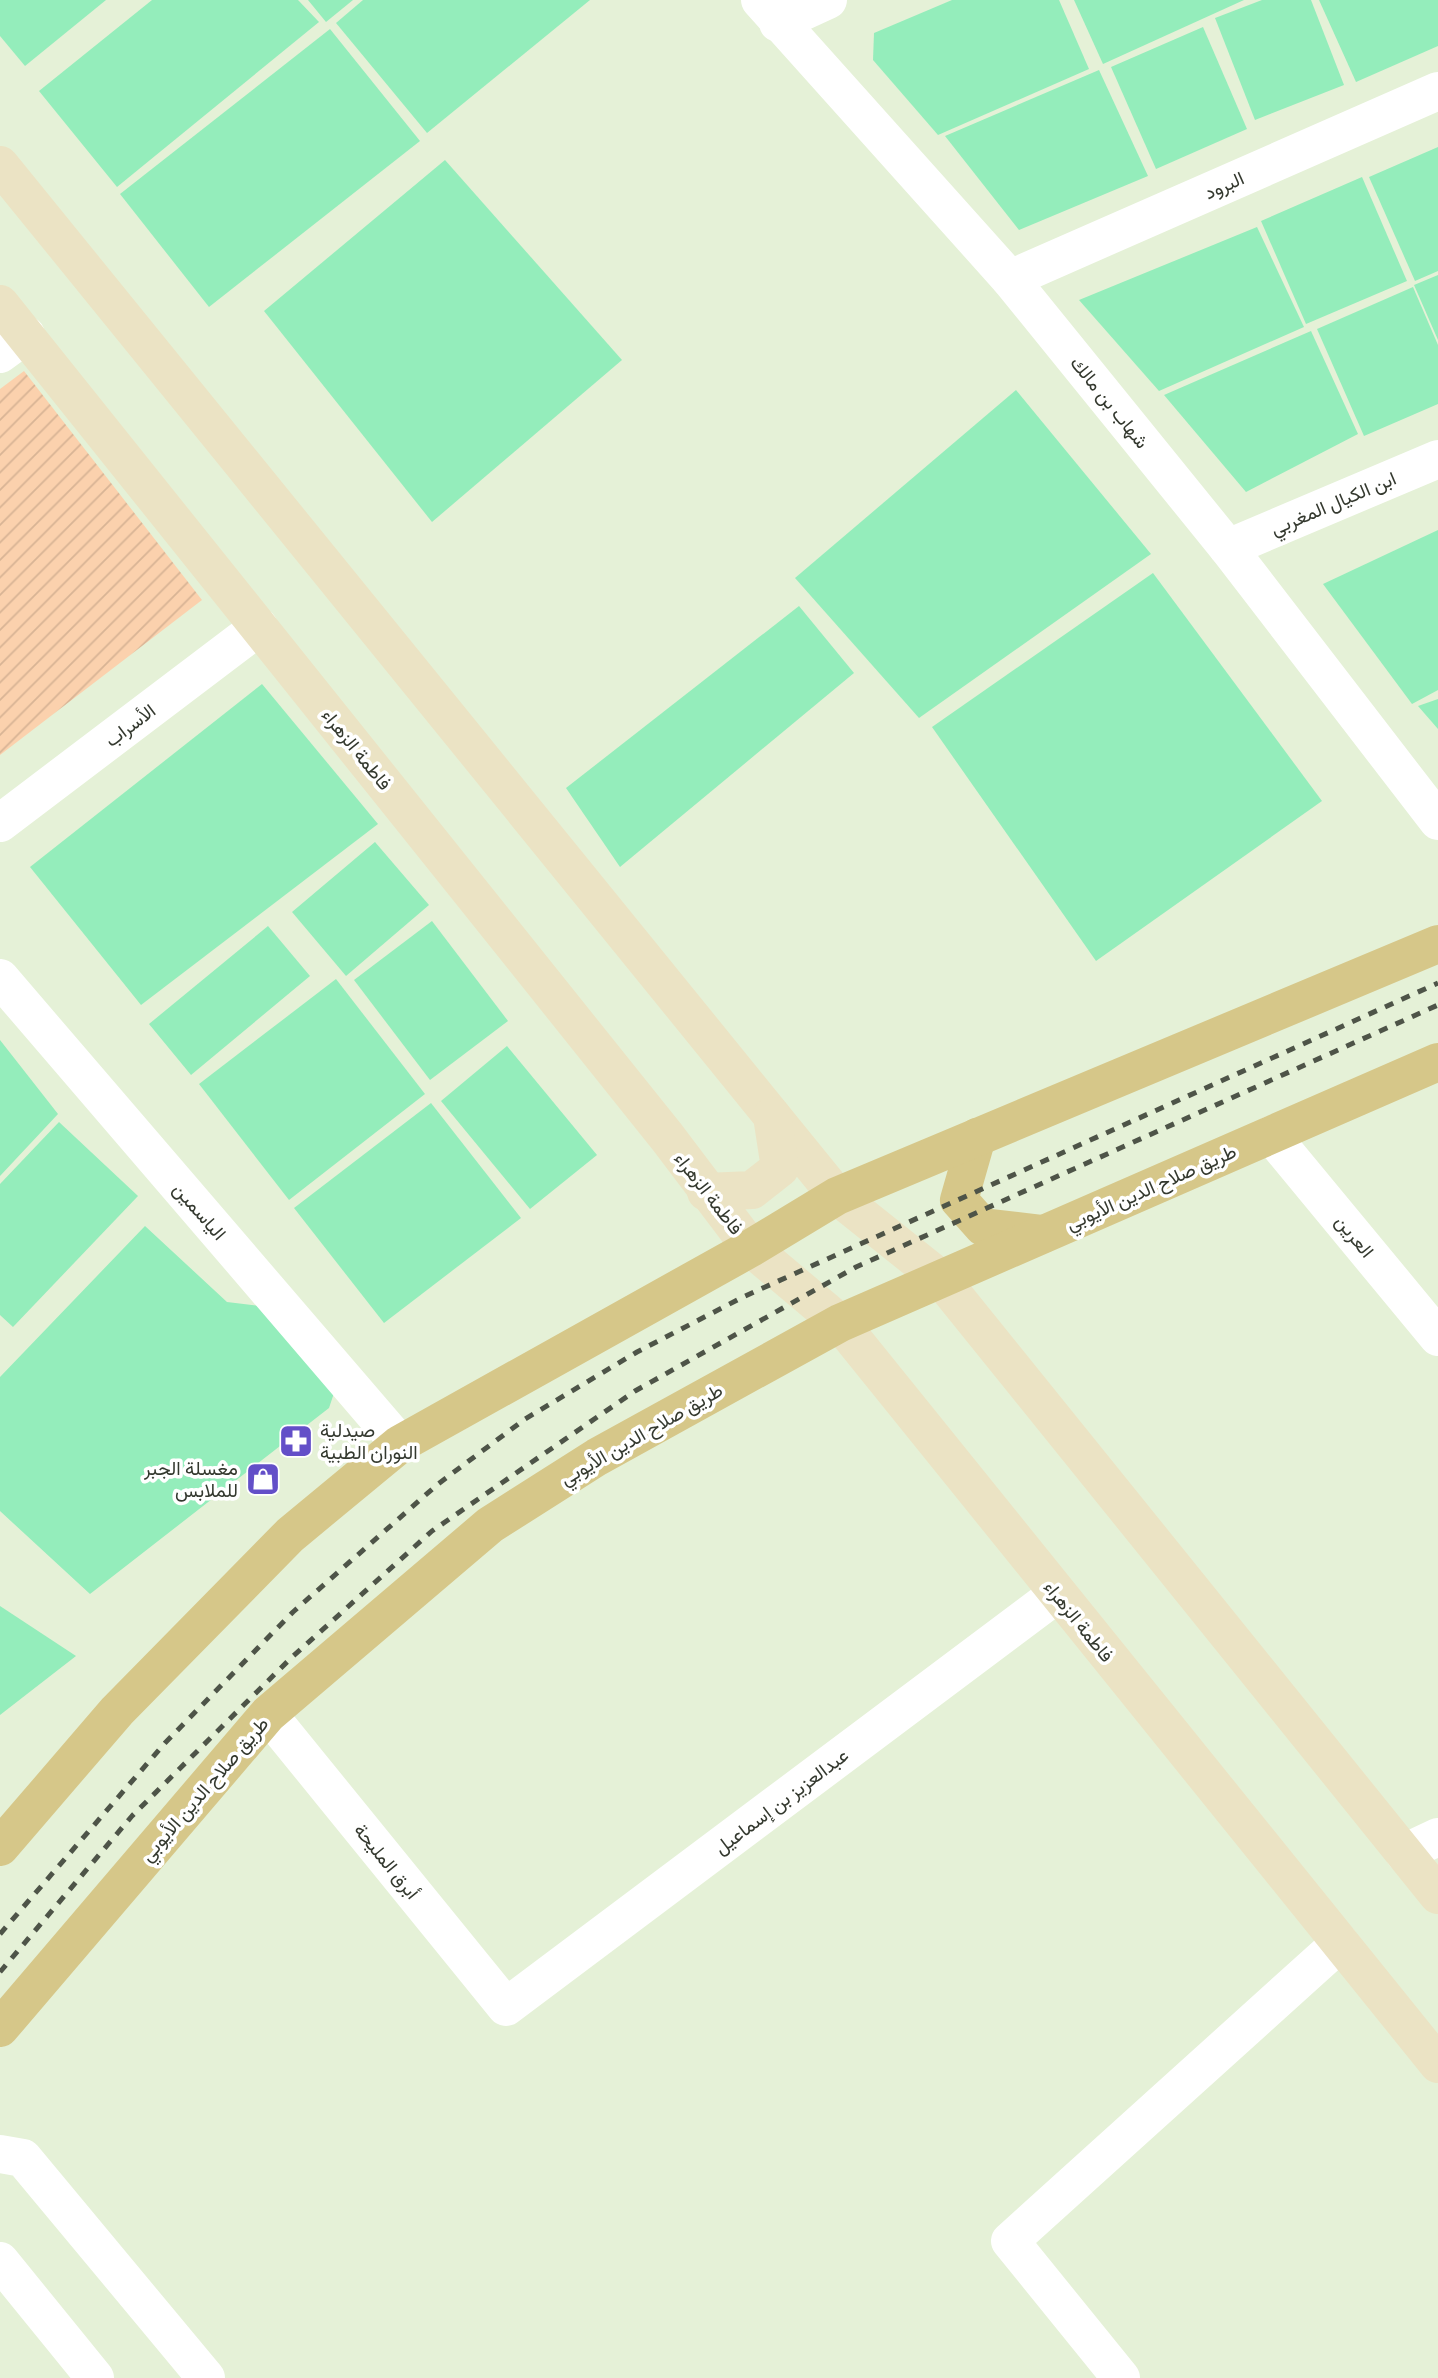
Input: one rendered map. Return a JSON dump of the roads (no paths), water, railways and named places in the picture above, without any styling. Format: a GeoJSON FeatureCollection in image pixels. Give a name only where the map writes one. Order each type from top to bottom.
{"type":"FeatureCollection","features":[{"type":"Feature","properties":{"kind":"main road"},"geometry":{"type":"LineString","coordinates":[[0,165],[837,1196],[941,1279],[1438,1895]]}},
{"type":"Feature","properties":{"kind":"main road","name":"فاطمة الزهراء"},"geometry":{"type":"LineString","coordinates":[[0,304],[13,344],[259,627],[658,1126],[751,1248],[840,1323],[1056,1594],[1438,2064]]}},
{"type":"Feature","properties":{"kind":"main road"},"geometry":{"type":"LineString","coordinates":[[0,1847],[117,1712],[290,1535],[400,1444],[751,1248],[837,1196],[1438,944]]}},
{"type":"Feature","properties":{"kind":"main road","name":"طريق صلاح الدين الأيوبي"},"geometry":{"type":"LineString","coordinates":[[0,2028],[268,1714],[490,1525],[597,1457],[840,1323],[1438,1062]]}},
{"type":"Feature","properties":{"kind":"main road"},"geometry":{"type":"LineString","coordinates":[[706,1192],[752,1190],[780,1168],[772,1116]]}},
{"type":"Feature","properties":{"kind":"main road"},"geometry":{"type":"LineString","coordinates":[[977,1137],[959,1200],[983,1227],[1044,1234]]}},
{"type":"Feature","properties":{"kind":"street"},"geometry":{"type":"LineString","coordinates":[[769,11],[828,0]]}},
{"type":"Feature","properties":{"kind":"street","name":"شهاب بن مالك"},"geometry":{"type":"LineString","coordinates":[[769,11],[1010,279],[1228,548],[1438,821]]}},
{"type":"Feature","properties":{"kind":"street","name":"البرود"},"geometry":{"type":"LineString","coordinates":[[1010,279],[1438,91]]}},
{"type":"Feature","properties":{"kind":"street","name":"ابن الكيال المغربي"},"geometry":{"type":"LineString","coordinates":[[1228,548],[1438,459]]}},
{"type":"Feature","properties":{"kind":"street","name":"الأسراب"},"geometry":{"type":"LineString","coordinates":[[0,823],[259,627]]}},
{"type":"Feature","properties":{"kind":"street","name":"الياسمين"},"geometry":{"type":"LineString","coordinates":[[0,978],[400,1444]]}},
{"type":"Feature","properties":{"kind":"street","name":"العرين"},"geometry":{"type":"LineString","coordinates":[[1271,1135],[1438,1337]]}},
{"type":"Feature","properties":{"kind":"street","name":"عبدالعزيز بن إسماعيل"},"geometry":{"type":"LineString","coordinates":[[506,2007],[1056,1594]]}},
{"type":"Feature","properties":{"kind":"street","name":"أبرق المليحة"},"geometry":{"type":"LineString","coordinates":[[268,1714],[506,2007]]}},
{"type":"Feature","properties":{"kind":"street"},"geometry":{"type":"LineString","coordinates":[[1404,1853],[1438,1837]]}},
{"type":"Feature","properties":{"kind":"street"},"geometry":{"type":"LineString","coordinates":[[1121,2378],[1010,2241],[1339,1943]]}},
{"type":"Feature","properties":{"kind":"street"},"geometry":{"type":"LineString","coordinates":[[0,2154],[23,2158],[206,2378]]}},
{"type":"Feature","properties":{"kind":"street"},"geometry":{"type":"LineString","coordinates":[[0,2261],[95,2378]]}},
{"type":"Feature","properties":{"kind":"railway"},"geometry":{"type":"LineString","coordinates":[[0,1934],[165,1743],[293,1612],[438,1484],[525,1419],[637,1352],[743,1297],[1438,983]]}},
{"type":"Feature","properties":{"kind":"railway"},"geometry":{"type":"LineString","coordinates":[[0,1972],[132,1816],[290,1659],[432,1531],[635,1391],[856,1267],[1438,1005]]}},
{"type":"Feature","properties":{"kind":"place","name":"صيدلية النوران الطبية"},"geometry":{"type":"Point","coordinates":[296,1441]}},
{"type":"Feature","properties":{"kind":"place","name":"مغسلة الجبر للملابس"},"geometry":{"type":"Point","coordinates":[263,1479]}}]}
